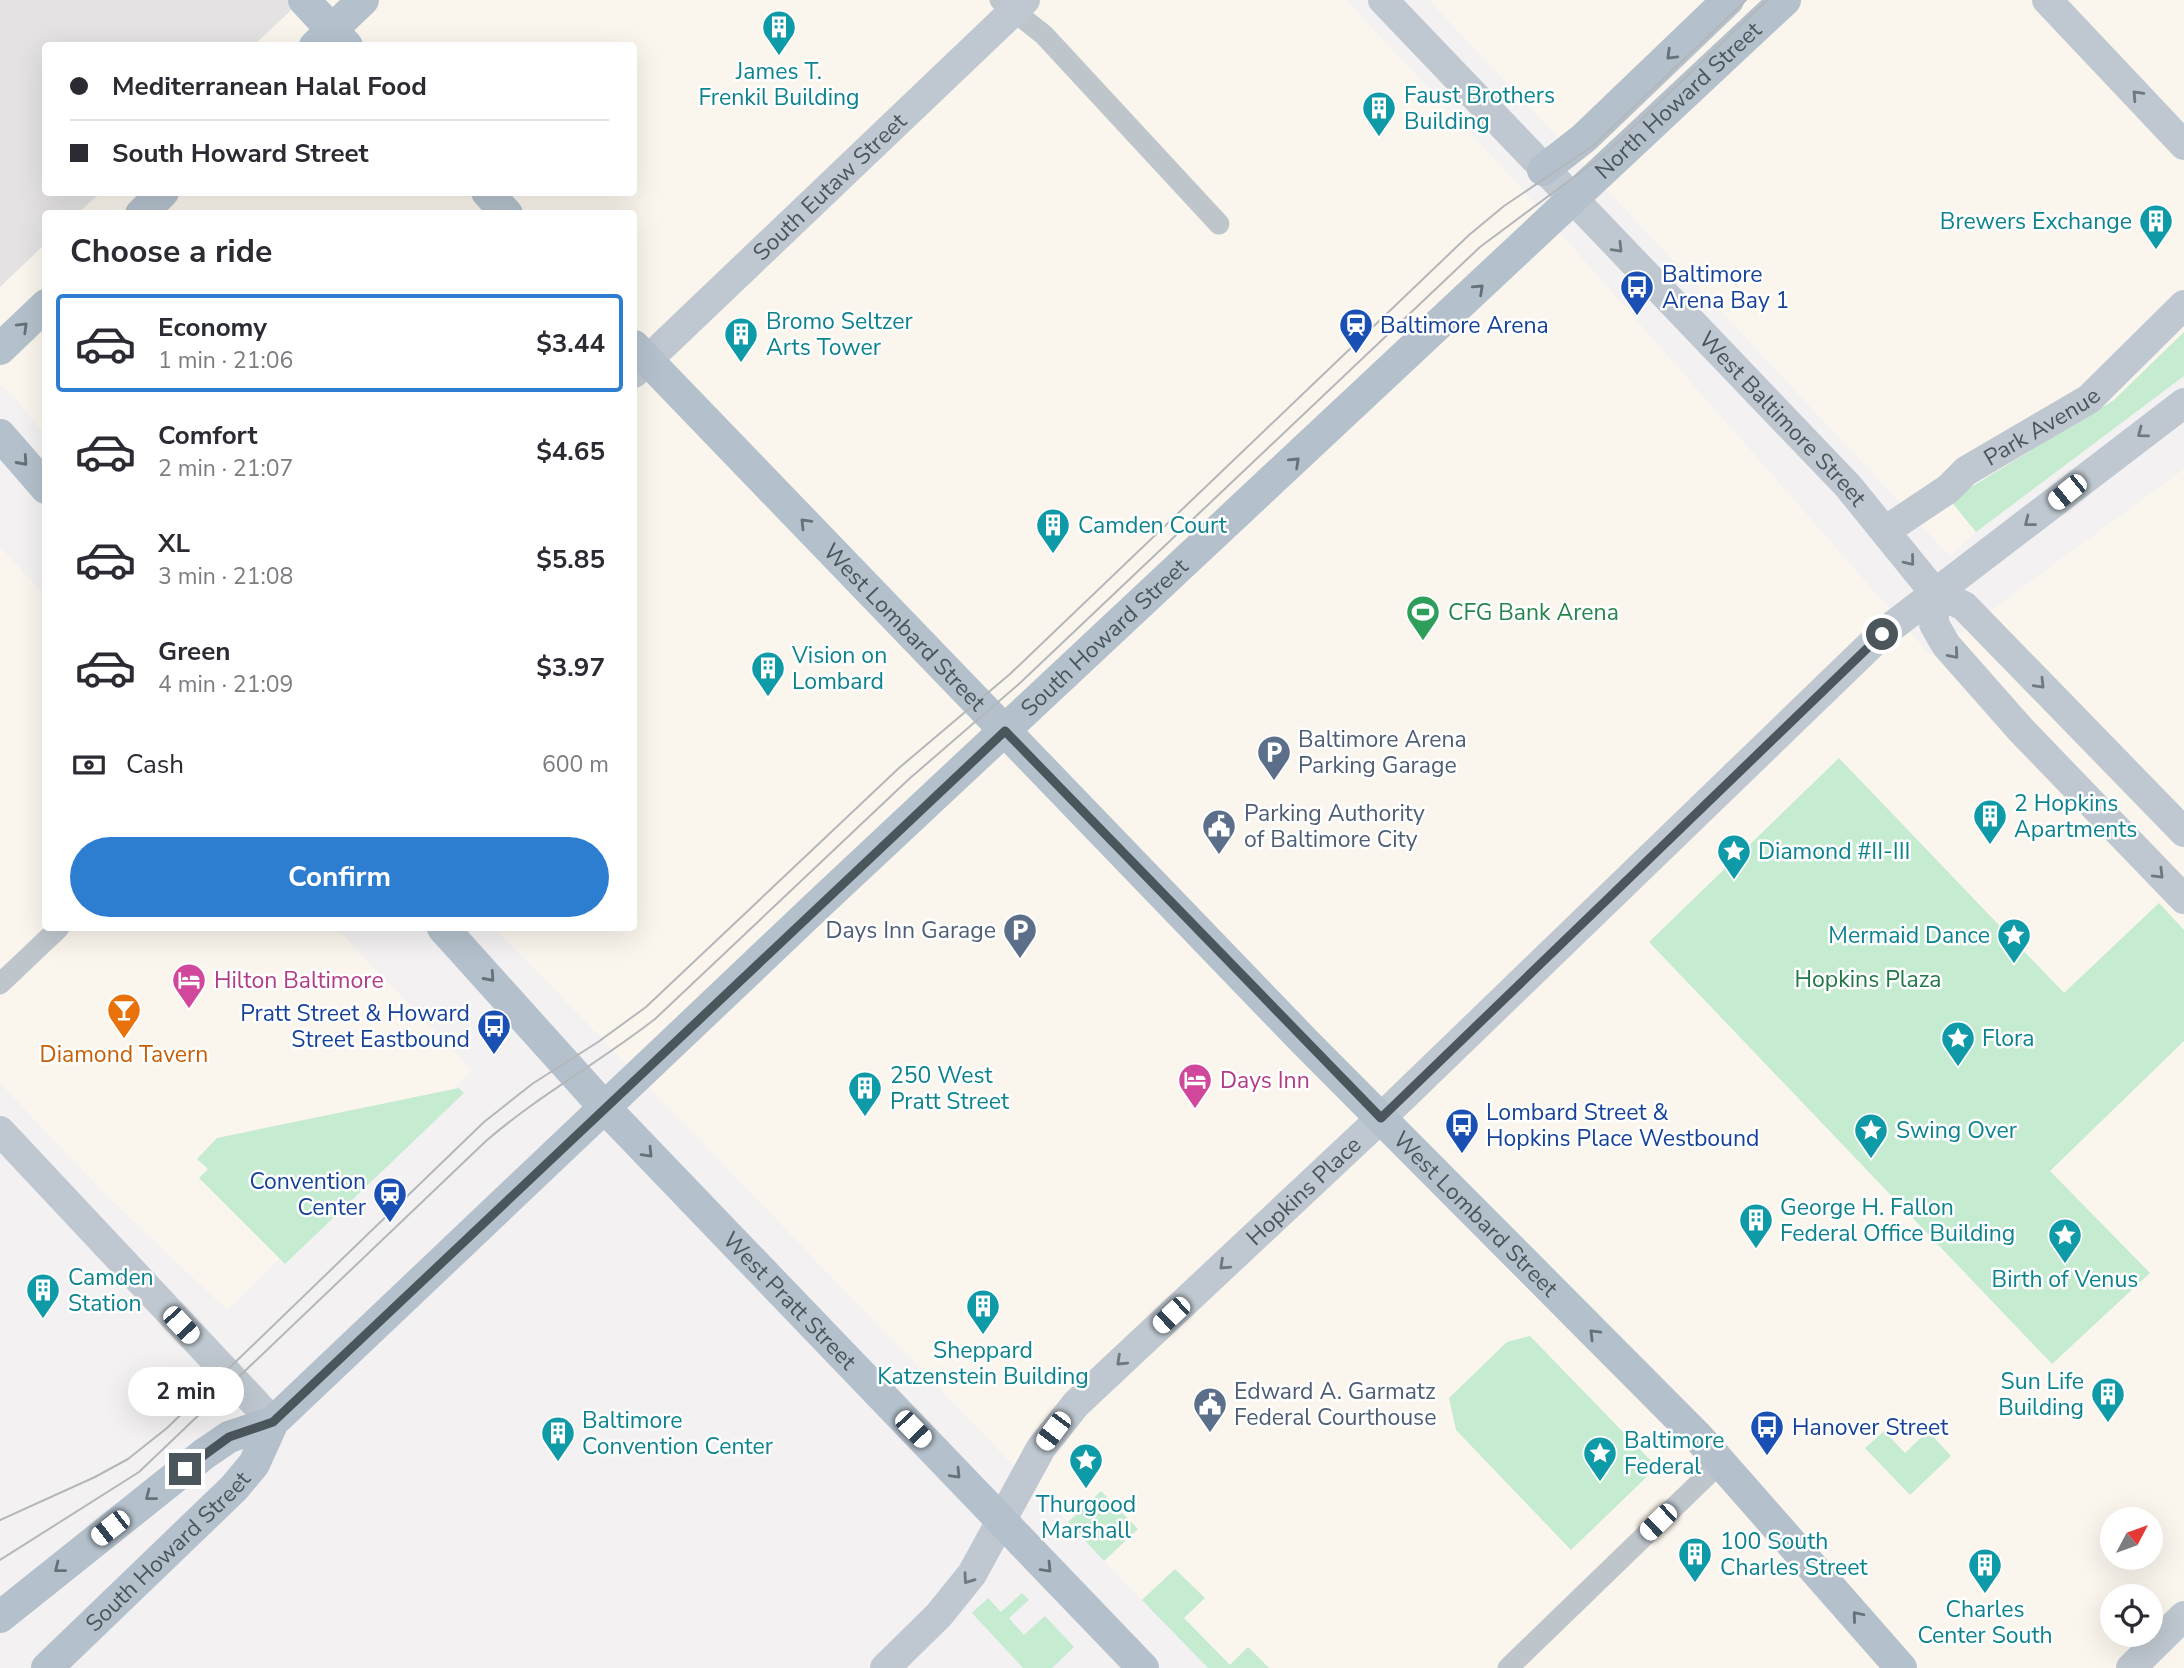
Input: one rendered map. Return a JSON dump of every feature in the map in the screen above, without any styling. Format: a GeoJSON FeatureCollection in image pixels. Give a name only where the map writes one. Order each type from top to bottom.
{"type":"FeatureCollection","features":[{"type":"Feature","properties":{"kind":"main road"},"geometry":{"type":"LineString","coordinates":[[304,0],[331,40],[363,0]]}},
{"type":"Feature","properties":{"kind":"main road","name":"West Baltimore Street"},"geometry":{"type":"LineString","coordinates":[[1383,0],[1542,170],[1847,486],[1934,592],[1964,606],[2184,832]]}},
{"type":"Feature","properties":{"kind":"main road","name":"North Howard Street"},"geometry":{"type":"LineString","coordinates":[[1542,170],[1584,138],[1728,0]]}},
{"type":"Feature","properties":{"kind":"main road","name":"North Howard Street"},"geometry":{"type":"LineString","coordinates":[[1573,202],[1785,0]]}},
{"type":"Feature","properties":{"kind":"main road"},"geometry":{"type":"LineString","coordinates":[[2047,0],[2184,145]]}},
{"type":"Feature","properties":{"kind":"main road","name":"South Eutaw Street"},"geometry":{"type":"LineString","coordinates":[[638,360],[1012,4]]}},
{"type":"Feature","properties":{"kind":"main road"},"geometry":{"type":"LineString","coordinates":[[145,210],[159,196]]}},
{"type":"Feature","properties":{"kind":"main road"},"geometry":{"type":"LineString","coordinates":[[491,196],[503,210]]}},
{"type":"Feature","properties":{"kind":"main road","name":"South Howard Street"},"geometry":{"type":"LineString","coordinates":[[47,1668],[234,1488],[254,1464],[273,1422],[1005,731],[1573,202]]}},
{"type":"Feature","properties":{"kind":"main road","name":"Park Avenue"},"geometry":{"type":"LineString","coordinates":[[1885,531],[1948,489],[1966,471],[2089,399],[2184,305]]}},
{"type":"Feature","properties":{"kind":"main road"},"geometry":{"type":"LineString","coordinates":[[0,349],[42,309]]}},
{"type":"Feature","properties":{"kind":"main road","name":"West Lombard Street"},"geometry":{"type":"LineString","coordinates":[[638,360],[1721,1462],[1901,1668]]}},
{"type":"Feature","properties":{"kind":"main road","name":"Hopkins Place"},"geometry":{"type":"LineString","coordinates":[[885,1668],[958,1593],[981,1560],[1000,1519],[1041,1448],[1076,1404],[1381,1118],[1895,622],[2184,402]]}},
{"type":"Feature","properties":{"kind":"main road"},"geometry":{"type":"LineString","coordinates":[[0,435],[42,483]]}},
{"type":"Feature","properties":{"kind":"main road"},"geometry":{"type":"LineString","coordinates":[[1934,592],[1934,624],[1946,645],[2031,740],[2184,899]]}},
{"type":"Feature","properties":{"kind":"main road","name":"West Pratt Street"},"geometry":{"type":"LineString","coordinates":[[446,931],[606,1109],[1143,1668]]}},
{"type":"Feature","properties":{"kind":"main road"},"geometry":{"type":"LineString","coordinates":[[0,1131],[273,1422]]}},
{"type":"Feature","properties":{"kind":"main road","name":"South Howard Street"},"geometry":{"type":"LineString","coordinates":[[0,1616],[204,1454],[229,1437],[273,1422]]}},
{"type":"Feature","properties":{"kind":"main road"},"geometry":{"type":"LineString","coordinates":[[2131,1668],[2184,1616]]}},
{"type":"Feature","properties":{"kind":"street"},"geometry":{"type":"LineString","coordinates":[[1012,4],[1219,224]]}},
{"type":"Feature","properties":{"kind":"street"},"geometry":{"type":"LineString","coordinates":[[0,984],[56,931]]}},
{"type":"Feature","properties":{"kind":"street"},"geometry":{"type":"LineString","coordinates":[[1508,1668],[1721,1462]]}},
{"type":"Feature","properties":{"kind":"shaded area"},"geometry":{"type":"Polygon","coordinates":[[[0,0],[302,0],[257,42],[42,42],[42,196],[97,196],[81,210],[42,210],[42,247],[0,287],[0,0]]]}},
{"type":"Feature","properties":{"kind":"shaded area"},"geometry":{"type":"Polygon","coordinates":[[[302,0],[1346,0],[1504,169],[1930,655],[2184,469],[2184,1668],[1269,1668],[1248,1647],[1230,1665],[1184,1618],[1176,1569],[1142,1600],[1104,1561],[1137,1529],[1101,1491],[1068,1522],[498,931],[637,931],[637,210],[82,210],[96,196],[637,196],[637,42],[257,42],[302,0]]]}},
{"type":"Feature","properties":{"kind":"shaded area"},"geometry":{"type":"Polygon","coordinates":[[[1429,0],[2184,0],[2184,332],[2114,400],[1950,500],[1976,532],[1950,556],[1429,0]]]}},
{"type":"Feature","properties":{"kind":"shaded area"},"geometry":{"type":"Polygon","coordinates":[[[42,247],[42,431],[14,397],[0,385],[0,287],[42,247]]]}},
{"type":"Feature","properties":{"kind":"shaded area"},"geometry":{"type":"Polygon","coordinates":[[[0,547],[42,592],[42,931],[339,931],[472,1070],[227,1310],[102,1191],[0,1083],[0,547]]]}},
{"type":"Feature","properties":{"kind":"green space"},"geometry":{"type":"Polygon","coordinates":[[[2184,332],[2184,376],[1976,532],[1950,500],[2114,400],[2184,332]]]}},
{"type":"Feature","properties":{"kind":"green space","name":"Hopkins Plaza"},"geometry":{"type":"Polygon","coordinates":[[[1839,758],[2064,993],[2159,903],[2184,930],[2184,1041],[2050,1171],[2150,1273],[2052,1364],[1649,942],[1839,758]]]}},
{"type":"Feature","properties":{"kind":"green space"},"geometry":{"type":"Polygon","coordinates":[[[459,1088],[464,1093],[285,1264],[199,1178],[208,1169],[197,1159],[217,1138],[459,1088]]]}},
{"type":"Feature","properties":{"kind":"green space"},"geometry":{"type":"Polygon","coordinates":[[[1530,1336],[1657,1467],[1571,1550],[1456,1430],[1449,1398],[1507,1342],[1530,1336]]]}},
{"type":"Feature","properties":{"kind":"green space"},"geometry":{"type":"Polygon","coordinates":[[[1884,1431],[1905,1453],[1928,1431],[1951,1456],[1910,1495],[1865,1448],[1884,1431]]]}},
{"type":"Feature","properties":{"kind":"green space"},"geometry":{"type":"Polygon","coordinates":[[[1101,1491],[1138,1529],[1104,1561],[1068,1522],[1101,1491]]]}},
{"type":"Feature","properties":{"kind":"green space"},"geometry":{"type":"Polygon","coordinates":[[[1175,1569],[1205,1598],[1184,1618],[1230,1665],[1248,1647],[1269,1668],[1208,1668],[1142,1600],[1175,1569]]]}},
{"type":"Feature","properties":{"kind":"green space"},"geometry":{"type":"Polygon","coordinates":[[[1022,1593],[1029,1600],[1009,1618],[1024,1635],[1045,1616],[1074,1647],[1052,1668],[1023,1668],[972,1613],[988,1598],[1001,1612],[1022,1593]]]}},
{"type":"Feature","properties":{"kind":"tram line"},"geometry":{"type":"LineString","coordinates":[[0,1520],[128,1459],[167,1428],[484,1122],[532,1084],[598,1042],[646,1007],[899,768],[1010,674],[1469,235],[1504,206],[1594,145],[1746,0]]}},
{"type":"Feature","properties":{"kind":"tram line"},"geometry":{"type":"LineString","coordinates":[[0,1560],[139,1472],[486,1141],[655,1019],[909,779],[1020,683],[1480,247],[1606,153],[1767,0]]}},
{"type":"Feature","properties":{"kind":"place","name":"James T. Frenkil Building"},"geometry":{"type":"Point","coordinates":[779,57]}},
{"type":"Feature","properties":{"kind":"place","name":"Faust Brothers Building"},"geometry":{"type":"Point","coordinates":[1379,138]}},
{"type":"Feature","properties":{"kind":"place","name":"Brewers Exchange"},"geometry":{"type":"Point","coordinates":[2156,251]}},
{"type":"Feature","properties":{"kind":"place","name":"Baltimore Arena Bay 1"},"geometry":{"type":"Point","coordinates":[1637,317]}},
{"type":"Feature","properties":{"kind":"place","name":"Baltimore Arena"},"geometry":{"type":"Point","coordinates":[1356,355]}},
{"type":"Feature","properties":{"kind":"place","name":"Bromo Seltzer Arts Tower"},"geometry":{"type":"Point","coordinates":[741,364]}},
{"type":"Feature","properties":{"kind":"place","name":"Camden Court"},"geometry":{"type":"Point","coordinates":[1053,555]}},
{"type":"Feature","properties":{"kind":"place","name":"CFG Bank Arena"},"geometry":{"type":"Point","coordinates":[1423,642]}},
{"type":"Feature","properties":{"kind":"place","name":"Vision on Lombard"},"geometry":{"type":"Point","coordinates":[768,698]}},
{"type":"Feature","properties":{"kind":"place","name":"Baltimore Arena Parking Garage"},"geometry":{"type":"Point","coordinates":[1274,782]}},
{"type":"Feature","properties":{"kind":"place","name":"2 Hopkins Apartments"},"geometry":{"type":"Point","coordinates":[1990,846]}},
{"type":"Feature","properties":{"kind":"place","name":"Parking Authority of Baltimore City"},"geometry":{"type":"Point","coordinates":[1219,856]}},
{"type":"Feature","properties":{"kind":"place","name":"Diamond #II-III"},"geometry":{"type":"Point","coordinates":[1734,881]}},
{"type":"Feature","properties":{"kind":"place","name":"Days Inn Garage"},"geometry":{"type":"Point","coordinates":[1020,960]}},
{"type":"Feature","properties":{"kind":"place","name":"Mermaid Dance"},"geometry":{"type":"Point","coordinates":[2014,965]}},
{"type":"Feature","properties":{"kind":"place","name":"Hilton Baltimore"},"geometry":{"type":"Point","coordinates":[189,1010]}},
{"type":"Feature","properties":{"kind":"place","name":"Diamond Tavern"},"geometry":{"type":"Point","coordinates":[124,1040]}},
{"type":"Feature","properties":{"kind":"place","name":"Pratt Street & Howard Street Eastbound"},"geometry":{"type":"Point","coordinates":[494,1056]}},
{"type":"Feature","properties":{"kind":"place","name":"Flora"},"geometry":{"type":"Point","coordinates":[1958,1068]}},
{"type":"Feature","properties":{"kind":"place","name":"Days Inn"},"geometry":{"type":"Point","coordinates":[1195,1110]}},
{"type":"Feature","properties":{"kind":"place","name":"250 West Pratt Street"},"geometry":{"type":"Point","coordinates":[865,1118]}},
{"type":"Feature","properties":{"kind":"place","name":"Lombard Street & Hopkins Place Westbound"},"geometry":{"type":"Point","coordinates":[1462,1155]}},
{"type":"Feature","properties":{"kind":"place","name":"Swing Over"},"geometry":{"type":"Point","coordinates":[1871,1160]}},
{"type":"Feature","properties":{"kind":"place","name":"Convention Center"},"geometry":{"type":"Point","coordinates":[390,1224]}},
{"type":"Feature","properties":{"kind":"place","name":"George H. Fallon Federal Office Building"},"geometry":{"type":"Point","coordinates":[1756,1250]}},
{"type":"Feature","properties":{"kind":"place","name":"Birth of Venus"},"geometry":{"type":"Point","coordinates":[2065,1265]}},
{"type":"Feature","properties":{"kind":"place","name":"Camden Station"},"geometry":{"type":"Point","coordinates":[43,1320]}},
{"type":"Feature","properties":{"kind":"place","name":"Sheppard Katzenstein Building"},"geometry":{"type":"Point","coordinates":[983,1336]}},
{"type":"Feature","properties":{"kind":"place","name":"Sun Life Building"},"geometry":{"type":"Point","coordinates":[2108,1424]}},
{"type":"Feature","properties":{"kind":"place","name":"Edward A. Garmatz Federal Courthouse"},"geometry":{"type":"Point","coordinates":[1210,1434]}},
{"type":"Feature","properties":{"kind":"place","name":"Hanover Street"},"geometry":{"type":"Point","coordinates":[1767,1457]}},
{"type":"Feature","properties":{"kind":"place","name":"Baltimore Convention Center"},"geometry":{"type":"Point","coordinates":[558,1463]}},
{"type":"Feature","properties":{"kind":"place","name":"Baltimore Federal"},"geometry":{"type":"Point","coordinates":[1600,1483]}},
{"type":"Feature","properties":{"kind":"place","name":"Thurgood Marshall"},"geometry":{"type":"Point","coordinates":[1086,1490]}},
{"type":"Feature","properties":{"kind":"place","name":"100 South Charles Street"},"geometry":{"type":"Point","coordinates":[1695,1584]}},
{"type":"Feature","properties":{"kind":"place","name":"Charles Center South"},"geometry":{"type":"Point","coordinates":[1985,1595]}},
{"type":"Feature","properties":{"kind":"route"},"geometry":{"type":"LineString","coordinates":[[185,1469],[229,1437],[273,1422],[1005,731],[1381,1118],[1882,634]]}}]}
